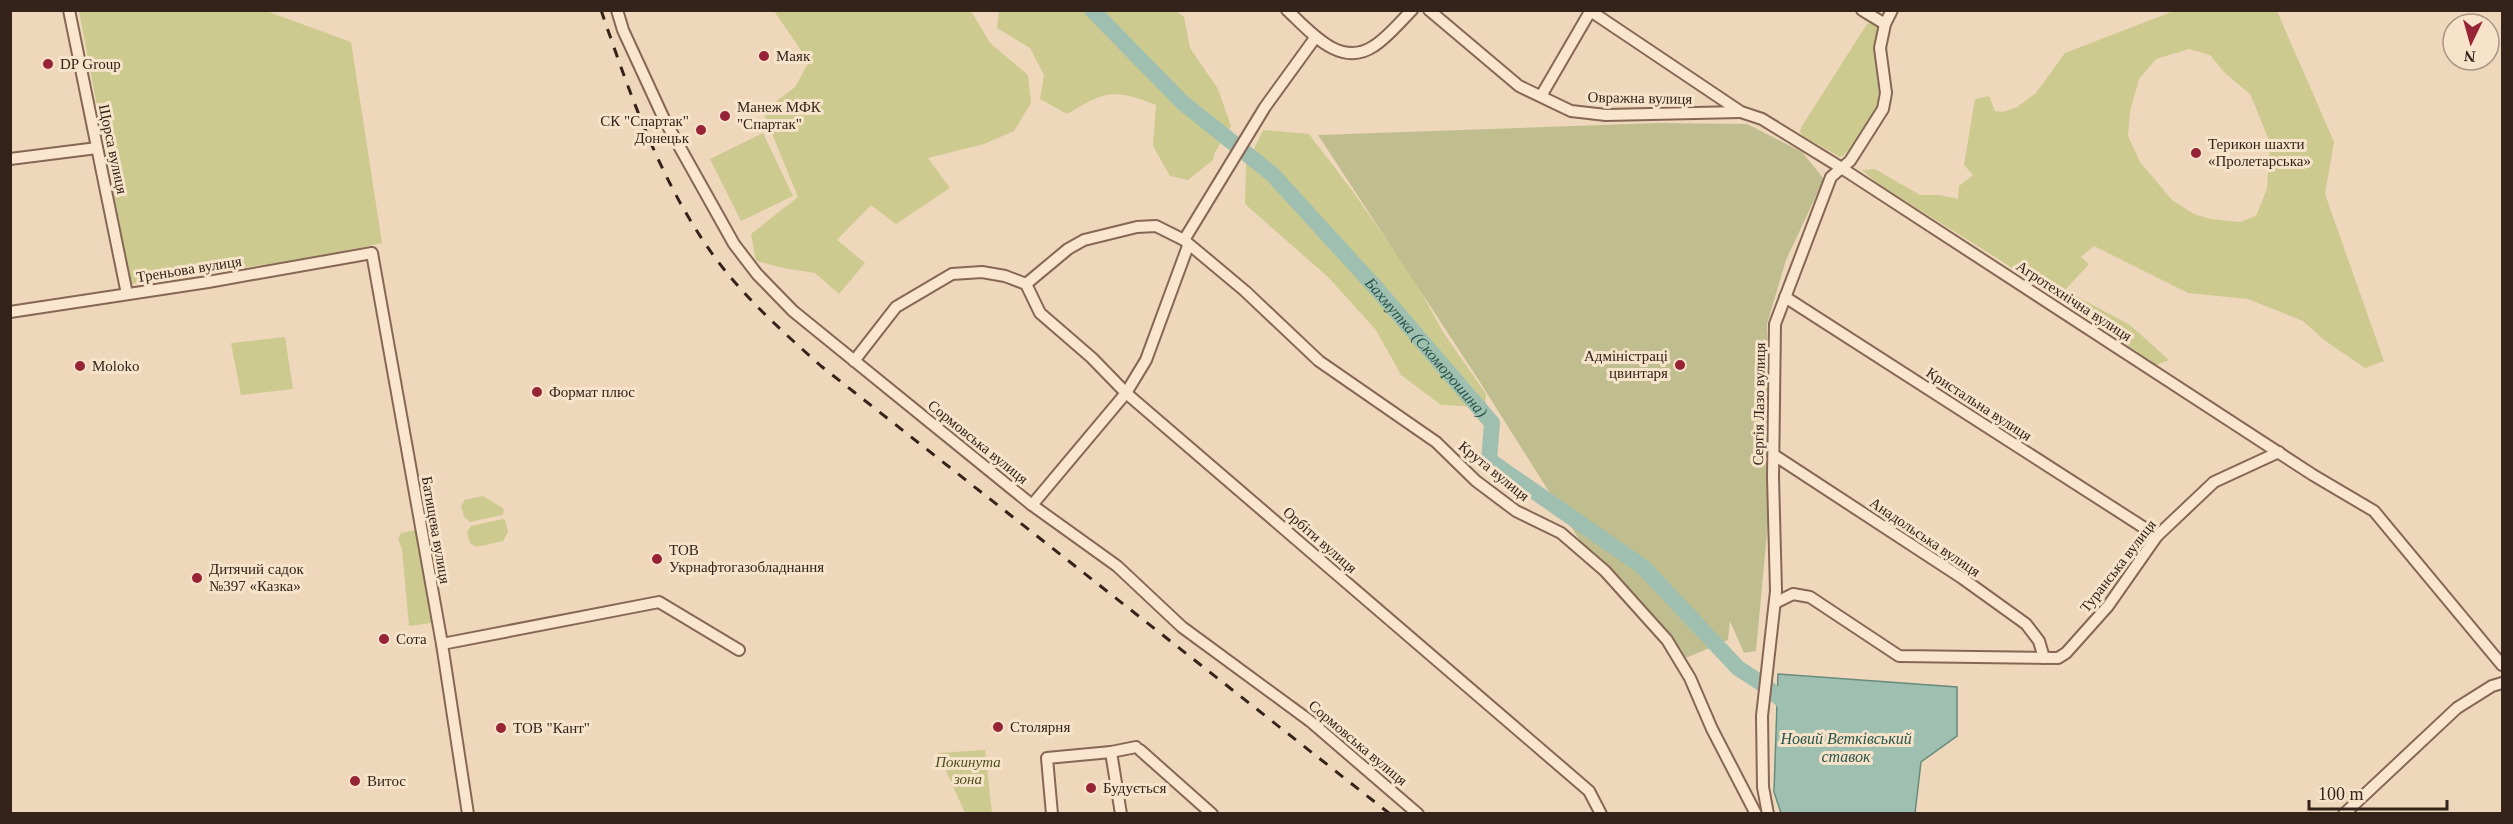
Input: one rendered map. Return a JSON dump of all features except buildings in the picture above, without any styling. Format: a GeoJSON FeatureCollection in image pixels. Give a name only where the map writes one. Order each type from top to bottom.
{"type":"FeatureCollection","features":[{"type":"Feature","properties":{"kind":"street","name":"Щорса вулиця"},"geometry":{"type":"LineString","coordinates":[[69,10],[127,294]]}},
{"type":"Feature","properties":{"kind":"street","name":"Сормовська вулиця"},"geometry":{"type":"LineString","coordinates":[[617,10],[623,30],[663,119],[734,244],[780,299],[1032,505],[1117,566],[1182,627],[1310,721],[1418,813]]}},
{"type":"Feature","properties":{"kind":"street"},"geometry":{"type":"LineString","coordinates":[[1287,10],[1312,34],[1346,53],[1364,52],[1372,48],[1412,10]]}},
{"type":"Feature","properties":{"kind":"street","name":"Овражна вулиця"},"geometry":{"type":"LineString","coordinates":[[1429,10],[1520,86],[1571,111],[1606,115],[1741,112]]}},
{"type":"Feature","properties":{"kind":"street"},"geometry":{"type":"LineString","coordinates":[[1862,10],[1885,24]]}},
{"type":"Feature","properties":{"kind":"street","name":"Сергія Лазо вулиця"},"geometry":{"type":"LineString","coordinates":[[1768,813],[1762,787],[1762,716],[1775,603],[1775,324],[1831,177],[1840,167],[1850,161],[1883,109],[1886,93],[1880,48],[1885,24],[1892,10]]}},
{"type":"Feature","properties":{"kind":"street"},"geometry":{"type":"LineString","coordinates":[[1541,96],[1590,11]]}},
{"type":"Feature","properties":{"kind":"street","name":"Агротехнічна вулиця"},"geometry":{"type":"LineString","coordinates":[[1590,11],[1741,112],[1762,119],[1840,167],[2279,452],[2374,511],[2502,665]]}},
{"type":"Feature","properties":{"kind":"street"},"geometry":{"type":"LineString","coordinates":[[1032,505],[1126,393],[1146,360],[1186,243],[1265,107],[1312,34]]}},
{"type":"Feature","properties":{"kind":"street"},"geometry":{"type":"LineString","coordinates":[[10,159],[97,148]]}},
{"type":"Feature","properties":{"kind":"street","name":"Крута вулиця"},"geometry":{"type":"LineString","coordinates":[[1026,284],[1068,249],[1084,240],[1137,227],[1156,225],[1171,232],[1245,291],[1319,361],[1436,442],[1476,481],[1516,511],[1561,533],[1605,571],[1667,640],[1690,678],[1712,729],[1756,813]]}},
{"type":"Feature","properties":{"kind":"street","name":"Треньова вулиця"},"geometry":{"type":"LineString","coordinates":[[10,312],[372,253]]}},
{"type":"Feature","properties":{"kind":"street","name":"Батищева вулиця"},"geometry":{"type":"LineString","coordinates":[[372,253],[442,644],[468,813]]}},
{"type":"Feature","properties":{"kind":"street"},"geometry":{"type":"LineString","coordinates":[[854,361],[896,307],[952,274],[982,273],[1005,276],[1026,284]]}},
{"type":"Feature","properties":{"kind":"street","name":"Орбіти вулиця"},"geometry":{"type":"LineString","coordinates":[[1026,284],[1040,313],[1092,358],[1126,393],[1589,791],[1601,813]]}},
{"type":"Feature","properties":{"kind":"street","name":"Кристальна вулиця"},"geometry":{"type":"LineString","coordinates":[[1785,297],[2157,536]]}},
{"type":"Feature","properties":{"kind":"street","name":"Туранська вулиця"},"geometry":{"type":"LineString","coordinates":[[2044,658],[2058,658],[2066,653],[2108,606],[2157,536],[2214,482],[2279,452]]}},
{"type":"Feature","properties":{"kind":"street","name":"Анадольська вулиця"},"geometry":{"type":"LineString","coordinates":[[1774,455],[1962,578],[2026,624],[2039,641],[2044,658]]}},
{"type":"Feature","properties":{"kind":"street"},"geometry":{"type":"LineString","coordinates":[[1775,603],[1793,594],[1810,597],[1899,656],[2044,658]]}},
{"type":"Feature","properties":{"kind":"street"},"geometry":{"type":"LineString","coordinates":[[442,644],[659,602],[739,650]]}},
{"type":"Feature","properties":{"kind":"street"},"geometry":{"type":"LineString","coordinates":[[2344,813],[2457,708],[2492,686],[2502,683]]}},
{"type":"Feature","properties":{"kind":"street"},"geometry":{"type":"LineString","coordinates":[[1052,813],[1047,758],[1138,748],[1212,813]]}},
{"type":"Feature","properties":{"kind":"street"},"geometry":{"type":"LineString","coordinates":[[1111,752],[1120,813]]}},
{"type":"Feature","properties":{"kind":"green space"},"geometry":{"type":"Polygon","coordinates":[[[79,11],[266,11],[351,42],[382,243],[304,259],[131,284],[79,11]]]}},
{"type":"Feature","properties":{"kind":"green space"},"geometry":{"type":"Polygon","coordinates":[[[774,11],[971,11],[990,43],[1028,75],[1031,103],[1014,131],[984,144],[928,158],[950,188],[896,224],[871,205],[837,240],[865,263],[839,294],[815,273],[756,261],[751,234],[798,197],[763,112],[795,87],[809,62],[774,11]]]}},
{"type":"Feature","properties":{"kind":"green space"},"geometry":{"type":"Polygon","coordinates":[[[999,11],[1176,11],[1184,17],[1190,48],[1218,89],[1231,126],[1214,154],[1213,160],[1188,180],[1170,176],[1153,146],[1156,105],[1129,96],[1110,94],[1091,100],[1067,114],[1040,99],[1044,75],[1030,48],[997,28],[999,11]]]}},
{"type":"Feature","properties":{"kind":"green space"},"geometry":{"type":"Polygon","coordinates":[[[2174,11],[2277,11],[2334,142],[2325,194],[2384,361],[2365,368],[2324,340],[2303,321],[2248,299],[2188,293],[2094,246],[2081,257],[2089,264],[2065,290],[2130,325],[2169,360],[2156,365],[2000,260],[1878,184],[1862,170],[1875,169],[1920,195],[1940,195],[1958,199],[1959,186],[1973,175],[1964,165],[1975,99],[1989,96],[1995,111],[2003,112],[2017,107],[2036,93],[2065,53],[2174,11]],[[2189,49],[2156,59],[2139,79],[2130,111],[2128,136],[2140,162],[2172,200],[2194,214],[2211,219],[2240,222],[2256,216],[2267,189],[2270,143],[2250,94],[2225,73],[2210,55],[2189,49]]]}},
{"type":"Feature","properties":{"kind":"green space"},"geometry":{"type":"Polygon","coordinates":[[[1873,22],[1881,27],[1875,54],[1880,89],[1879,101],[1862,132],[1850,149],[1840,157],[1803,136],[1800,132],[1867,24],[1873,22]]]}},
{"type":"Feature","properties":{"kind":"green space"},"geometry":{"type":"Polygon","coordinates":[[[1263,130],[1309,134],[1412,276],[1443,332],[1486,394],[1485,407],[1441,405],[1401,375],[1376,330],[1328,277],[1245,204],[1246,165],[1263,130]]]}},
{"type":"Feature","properties":{"kind":"green space"},"geometry":{"type":"Polygon","coordinates":[[[763,133],[793,196],[741,221],[710,159],[763,133]]]}},
{"type":"Feature","properties":{"kind":"green space"},"geometry":{"type":"Polygon","coordinates":[[[285,337],[293,389],[241,395],[231,343],[285,337]]]}},
{"type":"Feature","properties":{"kind":"green space"},"geometry":{"type":"Polygon","coordinates":[[[483,496],[503,508],[504,512],[502,515],[470,522],[464,517],[461,506],[465,500],[483,496]]]}},
{"type":"Feature","properties":{"kind":"green space"},"geometry":{"type":"Polygon","coordinates":[[[503,519],[508,532],[503,541],[476,547],[470,543],[467,532],[471,526],[503,519]]]}},
{"type":"Feature","properties":{"kind":"green space"},"geometry":{"type":"Polygon","coordinates":[[[415,530],[418,533],[434,617],[431,623],[409,626],[402,549],[398,539],[401,533],[415,530]]]}},
{"type":"Feature","properties":{"kind":"green space","name":"Покинута зона"},"geometry":{"type":"Polygon","coordinates":[[[985,750],[992,813],[965,813],[938,753],[985,750]]]}},
{"type":"Feature","properties":{"kind":"shaded area"},"geometry":{"type":"Polygon","coordinates":[[[1658,123],[1747,124],[1802,152],[1824,179],[1786,260],[1767,324],[1770,501],[1756,651],[1744,653],[1730,621],[1728,640],[1686,658],[1625,586],[1582,544],[1478,379],[1318,135],[1658,123]]]}},
{"type":"Feature","properties":{"kind":"water","name":"Новий Ветківський ставок"},"geometry":{"type":"Polygon","coordinates":[[[1778,674],[1957,687],[1957,736],[1921,762],[1915,813],[1781,813],[1774,792],[1778,674]]]}},
{"type":"Feature","properties":{"kind":"waterway","name":"Бахмутка (Скоморошина)"},"geometry":{"type":"LineString","coordinates":[[1092,10],[1182,102],[1272,174],[1377,289],[1492,423],[1489,460],[1643,567],[1738,668],[1764,685],[1794,710]]}},
{"type":"Feature","properties":{"kind":"railway"},"geometry":{"type":"LineString","coordinates":[[601,10],[649,139],[679,201],[716,259],[753,302],[821,366],[1390,814]]}},
{"type":"Feature","properties":{"kind":"place","name":"Маяк"},"geometry":{"type":"Point","coordinates":[764,56]}},
{"type":"Feature","properties":{"kind":"place","name":"DP Group"},"geometry":{"type":"Point","coordinates":[48,64]}},
{"type":"Feature","properties":{"kind":"place","name":"Манеж МФК \"Спартак\""},"geometry":{"type":"Point","coordinates":[725,116]}},
{"type":"Feature","properties":{"kind":"place","name":"СК \"Спартак\" Донецьк"},"geometry":{"type":"Point","coordinates":[701,130]}},
{"type":"Feature","properties":{"kind":"place","name":"Терикон шахти «Пролетарська»"},"geometry":{"type":"Point","coordinates":[2196,153]}},
{"type":"Feature","properties":{"kind":"place","name":"Адміністраці цвинтаря"},"geometry":{"type":"Point","coordinates":[1680,365]}},
{"type":"Feature","properties":{"kind":"place","name":"Moloko"},"geometry":{"type":"Point","coordinates":[80,366]}},
{"type":"Feature","properties":{"kind":"place","name":"Формат плюс"},"geometry":{"type":"Point","coordinates":[537,392]}},
{"type":"Feature","properties":{"kind":"place","name":"ТОВ Укрнафтогазобладнання"},"geometry":{"type":"Point","coordinates":[657,559]}},
{"type":"Feature","properties":{"kind":"place","name":"Дитячий садок №397 «Казка»"},"geometry":{"type":"Point","coordinates":[197,578]}},
{"type":"Feature","properties":{"kind":"place","name":"Сота"},"geometry":{"type":"Point","coordinates":[384,639]}},
{"type":"Feature","properties":{"kind":"place","name":"Столярня"},"geometry":{"type":"Point","coordinates":[998,727]}},
{"type":"Feature","properties":{"kind":"place","name":"ТОВ \"Кант\""},"geometry":{"type":"Point","coordinates":[501,728]}},
{"type":"Feature","properties":{"kind":"place","name":"Витос"},"geometry":{"type":"Point","coordinates":[355,781]}},
{"type":"Feature","properties":{"kind":"place","name":"Будується"},"geometry":{"type":"Point","coordinates":[1091,788]}}]}
